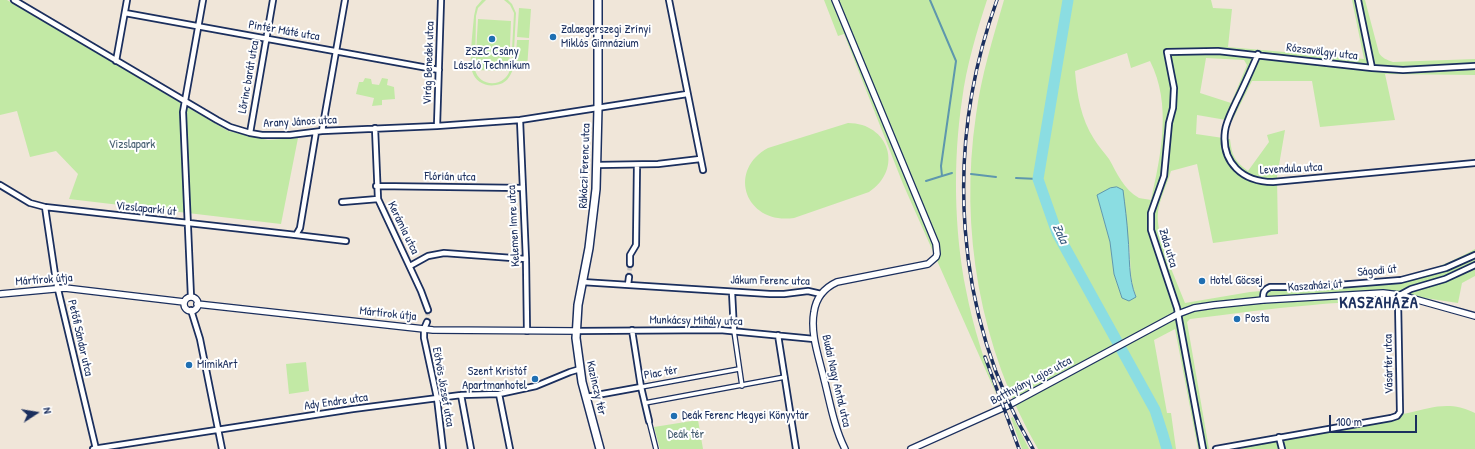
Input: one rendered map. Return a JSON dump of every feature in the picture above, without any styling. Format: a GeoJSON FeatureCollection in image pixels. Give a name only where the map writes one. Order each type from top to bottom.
{"type":"FeatureCollection","features":[{"type":"Feature","properties":{"kind":"main road","name":"Rákóczi Ferenc utca"},"geometry":{"type":"LineString","coordinates":[[576,331],[578,305],[595,211],[598,108],[598,0]]}},
{"type":"Feature","properties":{"kind":"main road","name":"Kazinczy tér"},"geometry":{"type":"LineString","coordinates":[[576,331],[580,369],[600,449]]}},
{"type":"Feature","properties":{"kind":"street","name":"Arany János utca"},"geometry":{"type":"LineString","coordinates":[[14,0],[217,120],[230,127],[250,133],[280,136],[322,131],[437,126],[520,120],[687,94]]}},
{"type":"Feature","properties":{"kind":"street"},"geometry":{"type":"LineString","coordinates":[[116,61],[127,0]]}},
{"type":"Feature","properties":{"kind":"street"},"geometry":{"type":"LineString","coordinates":[[191,297],[183,112],[203,0]]}},
{"type":"Feature","properties":{"kind":"street","name":"Lőrinc barát utca"},"geometry":{"type":"LineString","coordinates":[[250,133],[273,0]]}},
{"type":"Feature","properties":{"kind":"street"},"geometry":{"type":"LineString","coordinates":[[322,131],[345,0]]}},
{"type":"Feature","properties":{"kind":"street","name":"Virág Benedek utca"},"geometry":{"type":"LineString","coordinates":[[437,126],[441,0]]}},
{"type":"Feature","properties":{"kind":"street"},"geometry":{"type":"LineString","coordinates":[[670,0],[687,94],[703,170]]}},
{"type":"Feature","properties":{"kind":"street","name":"Jákum Ferenc utca"},"geometry":{"type":"LineString","coordinates":[[582,282],[770,294],[808,291],[821,294],[832,284],[842,280],[928,264],[936,258],[936,244],[835,0]]}},
{"type":"Feature","properties":{"kind":"street"},"geometry":{"type":"LineString","coordinates":[[1358,0],[1372,68]]}},
{"type":"Feature","properties":{"kind":"street","name":"Pintér Máté utca"},"geometry":{"type":"LineString","coordinates":[[125,13],[336,50],[439,70]]}},
{"type":"Feature","properties":{"kind":"street","name":"Rózsavölgyi utca"},"geometry":{"type":"LineString","coordinates":[[1167,52],[1218,51],[1258,54],[1372,68],[1403,70],[1475,66]]}},
{"type":"Feature","properties":{"kind":"street","name":"Zala utca"},"geometry":{"type":"LineString","coordinates":[[1167,52],[1174,88],[1173,108],[1169,123],[1164,176],[1151,213],[1151,230],[1178,314],[1203,449]]}},
{"type":"Feature","properties":{"kind":"street","name":"Levendula utca"},"geometry":{"type":"LineString","coordinates":[[1258,54],[1225,131],[1225,146],[1232,164],[1241,173],[1252,180],[1259,182],[1273,182],[1475,163]]}},
{"type":"Feature","properties":{"kind":"street","name":"Kelemen Imre utca"},"geometry":{"type":"LineString","coordinates":[[520,120],[526,259],[527,331]]}},
{"type":"Feature","properties":{"kind":"street","name":"Kerámia utca"},"geometry":{"type":"LineString","coordinates":[[375,128],[376,186],[378,199],[411,265],[428,310]]}},
{"type":"Feature","properties":{"kind":"street"},"geometry":{"type":"LineString","coordinates":[[296,235],[300,228],[316,132]]}},
{"type":"Feature","properties":{"kind":"street"},"geometry":{"type":"LineString","coordinates":[[597,165],[637,165],[700,159]]}},
{"type":"Feature","properties":{"kind":"street"},"geometry":{"type":"LineString","coordinates":[[630,264],[630,257],[636,245],[637,165]]}},
{"type":"Feature","properties":{"kind":"street","name":"Vizslaparki út"},"geometry":{"type":"LineString","coordinates":[[0,184],[30,203],[45,207],[346,241]]}},
{"type":"Feature","properties":{"kind":"street","name":"Flórián utca"},"geometry":{"type":"LineString","coordinates":[[376,186],[522,188]]}},
{"type":"Feature","properties":{"kind":"street"},"geometry":{"type":"LineString","coordinates":[[342,202],[378,199]]}},
{"type":"Feature","properties":{"kind":"street","name":"Petőfi Sándor utca"},"geometry":{"type":"LineString","coordinates":[[45,207],[58,288],[95,449]]}},
{"type":"Feature","properties":{"kind":"street"},"geometry":{"type":"LineString","coordinates":[[411,265],[428,256],[444,253],[526,259]]}},
{"type":"Feature","properties":{"kind":"street","name":"Ságodi út"},"geometry":{"type":"LineString","coordinates":[[1263,300],[1263,293],[1266,289],[1270,288],[1313,287],[1401,280],[1446,268],[1475,255]]}},
{"type":"Feature","properties":{"kind":"street","name":"Ságodi út"},"geometry":{"type":"LineString","coordinates":[[1400,295],[1411,289],[1445,279],[1475,265]]}},
{"type":"Feature","properties":{"kind":"street"},"geometry":{"type":"LineString","coordinates":[[628,285],[629,277]]}},
{"type":"Feature","properties":{"kind":"street","name":"Mártírok útja"},"geometry":{"type":"LineString","coordinates":[[0,294],[58,288],[80,289],[184,302]]}},
{"type":"Feature","properties":{"kind":"street"},"geometry":{"type":"LineString","coordinates":[[732,292],[734,331],[742,386]]}},
{"type":"Feature","properties":{"kind":"street","name":"Kaszaházi út"},"geometry":{"type":"LineString","coordinates":[[1157,325],[1178,314],[1194,308],[1205,306],[1263,300],[1370,293],[1400,295],[1475,316]]}},
{"type":"Feature","properties":{"kind":"street","name":"Budai Nagy Antal utca"},"geometry":{"type":"LineString","coordinates":[[821,294],[814,312],[814,339],[837,434],[845,449]]}},
{"type":"Feature","properties":{"kind":"street","name":"Vásártér utca"},"geometry":{"type":"LineString","coordinates":[[1216,449],[1391,418],[1398,415],[1400,412],[1398,300],[1400,295]]}},
{"type":"Feature","properties":{"kind":"street"},"geometry":{"type":"LineString","coordinates":[[191,297],[187,298],[184,302],[186,308],[191,310],[200,339],[222,449]]}},
{"type":"Feature","properties":{"kind":"street"},"geometry":{"type":"LineString","coordinates":[[191,297],[195,299],[197,304],[195,309],[191,310]]}},
{"type":"Feature","properties":{"kind":"street","name":"Mártírok útja"},"geometry":{"type":"LineString","coordinates":[[197,304],[424,329],[576,331]]}},
{"type":"Feature","properties":{"kind":"street"},"geometry":{"type":"LineString","coordinates":[[424,329],[427,322]]}},
{"type":"Feature","properties":{"kind":"street","name":"Batthyány Lajos utca"},"geometry":{"type":"LineString","coordinates":[[911,449],[924,446],[1003,408],[1157,325]]}},
{"type":"Feature","properties":{"kind":"street","name":"Eötvös József utca"},"geometry":{"type":"LineString","coordinates":[[424,329],[424,338],[437,398],[443,449]]}},
{"type":"Feature","properties":{"kind":"street"},"geometry":{"type":"LineString","coordinates":[[632,330],[644,403],[656,449]]}},
{"type":"Feature","properties":{"kind":"street","name":"Munkácsy Mihály utca"},"geometry":{"type":"LineString","coordinates":[[576,331],[720,330],[814,339]]}},
{"type":"Feature","properties":{"kind":"street"},"geometry":{"type":"LineString","coordinates":[[778,335],[796,449]]}},
{"type":"Feature","properties":{"kind":"street","name":"Ady Endre utca"},"geometry":{"type":"LineString","coordinates":[[95,449],[437,398],[461,395],[499,394],[536,386],[580,369]]}},
{"type":"Feature","properties":{"kind":"street","name":"Piac tér"},"geometry":{"type":"LineString","coordinates":[[586,397],[739,369]]}},
{"type":"Feature","properties":{"kind":"street"},"geometry":{"type":"LineString","coordinates":[[644,403],[785,377]]}},
{"type":"Feature","properties":{"kind":"street"},"geometry":{"type":"LineString","coordinates":[[499,394],[510,449]]}},
{"type":"Feature","properties":{"kind":"street"},"geometry":{"type":"LineString","coordinates":[[461,395],[471,449]]}},
{"type":"Feature","properties":{"kind":"street"},"geometry":{"type":"LineString","coordinates":[[837,434],[840,449]]}},
{"type":"Feature","properties":{"kind":"street"},"geometry":{"type":"LineString","coordinates":[[1279,437],[1282,449]]}},
{"type":"Feature","properties":{"kind":"green space","name":"Vizslapark"},"geometry":{"type":"Polygon","coordinates":[[[0,0],[7,0],[228,131],[268,140],[298,138],[281,224],[69,199],[78,174],[56,151],[30,157],[17,111],[0,115],[0,0]]]}},
{"type":"Feature","properties":{"kind":"green space"},"geometry":{"type":"Polygon","coordinates":[[[482,0],[486,0],[478,8],[476,16],[475,69],[478,19],[511,21],[509,71],[475,70],[479,78],[486,82],[500,82],[506,77],[511,68],[514,13],[510,5],[504,0],[508,0],[512,4],[516,13],[513,69],[507,80],[499,84],[488,85],[481,83],[473,75],[472,71],[471,52],[474,16],[476,7],[482,0]]]}},
{"type":"Feature","properties":{"kind":"green space"},"geometry":{"type":"Polygon","coordinates":[[[824,0],[987,0],[972,49],[966,75],[957,147],[956,195],[959,243],[969,304],[988,372],[998,398],[903,184],[844,34],[838,36],[824,0]]]}},
{"type":"Feature","properties":{"kind":"green space"},"geometry":{"type":"Polygon","coordinates":[[[1004,0],[1211,0],[1213,8],[1232,9],[1228,47],[1364,59],[1352,0],[1365,0],[1379,53],[1385,59],[1393,62],[1475,59],[1475,75],[1385,74],[1395,120],[1320,127],[1312,81],[1252,81],[1232,121],[1197,115],[1196,134],[1230,139],[1234,157],[1248,171],[1269,142],[1267,135],[1285,130],[1277,177],[1278,234],[1213,243],[1197,164],[1171,171],[1160,202],[1158,222],[1167,258],[1185,303],[1250,292],[1401,277],[1434,268],[1475,249],[1475,276],[1462,283],[1458,303],[1418,297],[1413,309],[1387,304],[1351,302],[1282,308],[1190,319],[1187,322],[1209,449],[1198,449],[1175,329],[1154,340],[1167,413],[1171,413],[1176,449],[1038,449],[1018,410],[1001,370],[988,329],[979,287],[973,245],[970,202],[971,158],[976,115],[984,71],[1004,0]],[[1127,53],[1075,71],[1080,106],[1094,139],[1109,159],[1125,186],[1139,198],[1151,200],[1161,148],[1163,112],[1157,77],[1150,61],[1131,68],[1127,53]],[[1206,58],[1200,93],[1231,103],[1247,65],[1244,60],[1206,58]],[[1097,195],[1110,242],[1114,274],[1122,298],[1136,296],[1132,282],[1127,235],[1097,195]]]}},
{"type":"Feature","properties":{"kind":"green space"},"geometry":{"type":"Polygon","coordinates":[[[519,8],[531,9],[529,38],[517,37],[519,8]]]}},
{"type":"Feature","properties":{"kind":"green space"},"geometry":{"type":"Polygon","coordinates":[[[517,40],[529,40],[527,69],[515,68],[517,40]]]}},
{"type":"Feature","properties":{"kind":"green space"},"geometry":{"type":"Polygon","coordinates":[[[365,78],[371,79],[372,84],[379,85],[382,78],[388,79],[387,85],[394,87],[395,99],[382,100],[382,105],[372,106],[374,98],[356,94],[359,82],[363,82],[365,78]]]}},
{"type":"Feature","properties":{"kind":"green space"},"geometry":{"type":"Polygon","coordinates":[[[848,123],[862,125],[874,131],[882,139],[887,149],[889,160],[886,172],[880,182],[869,192],[794,218],[777,218],[764,213],[754,205],[747,194],[745,182],[748,170],[755,158],[768,148],[848,123]]]}},
{"type":"Feature","properties":{"kind":"green space"},"geometry":{"type":"Polygon","coordinates":[[[306,362],[309,391],[289,394],[286,364],[306,362]]]}},
{"type":"Feature","properties":{"kind":"green space"},"geometry":{"type":"Polygon","coordinates":[[[1450,406],[1466,409],[1475,413],[1475,449],[1209,449],[1434,407],[1450,406]]]}},
{"type":"Feature","properties":{"kind":"green space"},"geometry":{"type":"Polygon","coordinates":[[[1013,417],[1029,449],[1022,449],[1011,418],[1013,417]]]}},
{"type":"Feature","properties":{"kind":"green space","name":"Deák tér"},"geometry":{"type":"Polygon","coordinates":[[[698,420],[703,449],[660,449],[654,427],[698,420]]]}},
{"type":"Feature","properties":{"kind":"water"},"geometry":{"type":"Polygon","coordinates":[[[1117,187],[1123,190],[1130,275],[1136,297],[1129,301],[1122,298],[1114,274],[1110,242],[1097,195],[1110,188],[1117,187]]]}},
{"type":"Feature","properties":{"kind":"waterway"},"geometry":{"type":"LineString","coordinates":[[930,0],[956,61],[941,166],[942,176],[952,173]]}},
{"type":"Feature","properties":{"kind":"waterway","name":"Zala"},"geometry":{"type":"LineString","coordinates":[[1068,0],[1038,179],[1057,233],[1155,410],[1167,449]]}},
{"type":"Feature","properties":{"kind":"waterway"},"geometry":{"type":"LineString","coordinates":[[971,174],[996,177]]}},
{"type":"Feature","properties":{"kind":"waterway"},"geometry":{"type":"LineString","coordinates":[[926,181],[942,176]]}},
{"type":"Feature","properties":{"kind":"waterway"},"geometry":{"type":"LineString","coordinates":[[1016,178],[1038,179]]}},
{"type":"Feature","properties":{"kind":"tunnel"},"geometry":{"type":"LineString","coordinates":[[629,277],[630,264]]}},
{"type":"Feature","properties":{"kind":"tunnel"},"geometry":{"type":"LineString","coordinates":[[427,322],[428,310]]}},
{"type":"Feature","properties":{"kind":"railway"},"geometry":{"type":"LineString","coordinates":[[997,0],[980,56],[969,113],[964,171],[965,229],[972,286],[986,342],[1006,397],[1033,449]]}},
{"type":"Feature","properties":{"kind":"railway"},"geometry":{"type":"LineString","coordinates":[[985,357],[1019,449]]}},
{"type":"Feature","properties":{"kind":"place","name":"Zalaegerszegi Zrínyi Miklós Gimnázium"},"geometry":{"type":"Point","coordinates":[553,37]}},
{"type":"Feature","properties":{"kind":"place","name":"ZSZC Csány László Technikum"},"geometry":{"type":"Point","coordinates":[492,39]}},
{"type":"Feature","properties":{"kind":"place","name":"Hotel Göcsej"},"geometry":{"type":"Point","coordinates":[1202,281]}},
{"type":"Feature","properties":{"kind":"place","name":"Posta"},"geometry":{"type":"Point","coordinates":[1237,319]}},
{"type":"Feature","properties":{"kind":"place","name":"MimikArt"},"geometry":{"type":"Point","coordinates":[189,365]}},
{"type":"Feature","properties":{"kind":"place","name":"Szent Kristóf Apartmanhotel"},"geometry":{"type":"Point","coordinates":[535,379]}},
{"type":"Feature","properties":{"kind":"place","name":"Deák Ferenc Megyei Könyvtár"},"geometry":{"type":"Point","coordinates":[674,416]}},
{"type":"Feature","properties":{"kind":"district","name":"KASZAHÁZA"},"geometry":{"type":"Point","coordinates":[1379,304]}}]}
